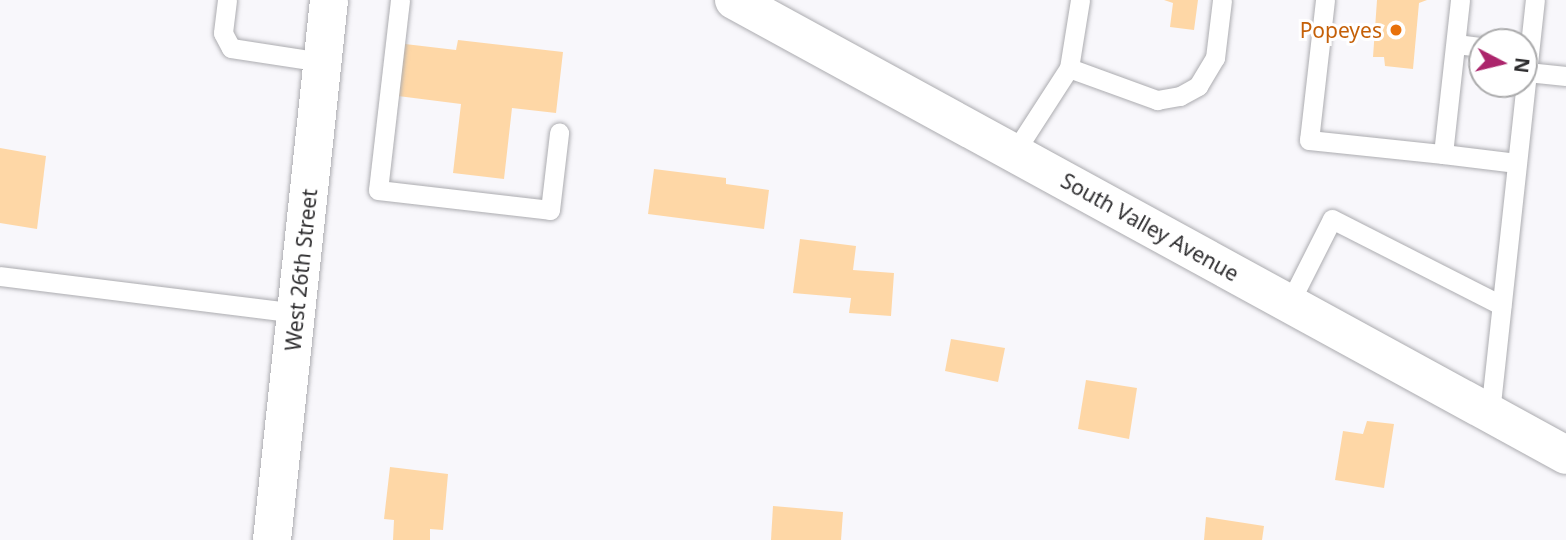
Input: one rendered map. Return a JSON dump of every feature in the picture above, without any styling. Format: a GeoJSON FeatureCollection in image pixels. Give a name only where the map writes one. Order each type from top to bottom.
{"type":"FeatureCollection","features":[{"type":"Feature","properties":{"kind":"street","name":"West 26th Street"},"geometry":{"type":"LineString","coordinates":[[272,540],[329,0]]}},
{"type":"Feature","properties":{"kind":"street","name":"South Valley Avenue"},"geometry":{"type":"LineString","coordinates":[[734,0],[1566,455]]}},
{"type":"Feature","properties":{"kind":"lane"},"geometry":{"type":"LineString","coordinates":[[227,0],[223,33],[231,48],[323,62]]}},
{"type":"Feature","properties":{"kind":"lane"},"geometry":{"type":"LineString","coordinates":[[400,0],[378,190],[550,210],[559,133]]}},
{"type":"Feature","properties":{"kind":"lane"},"geometry":{"type":"LineString","coordinates":[[1014,153],[1069,68],[1080,0]]}},
{"type":"Feature","properties":{"kind":"lane"},"geometry":{"type":"LineString","coordinates":[[1069,68],[1157,100],[1180,96],[1198,86],[1215,58],[1222,0]]}},
{"type":"Feature","properties":{"kind":"lane"},"geometry":{"type":"LineString","coordinates":[[1325,0],[1309,139],[1516,163]]}},
{"type":"Feature","properties":{"kind":"lane"},"geometry":{"type":"LineString","coordinates":[[1443,154],[1460,0]]}},
{"type":"Feature","properties":{"kind":"lane"},"geometry":{"type":"LineString","coordinates":[[1531,28],[1535,0]]}},
{"type":"Feature","properties":{"kind":"lane"},"geometry":{"type":"LineString","coordinates":[[1456,44],[1468,45]]}},
{"type":"Feature","properties":{"kind":"lane"},"geometry":{"type":"LineString","coordinates":[[1538,63],[1566,76]]}},
{"type":"Feature","properties":{"kind":"lane"},"geometry":{"type":"LineString","coordinates":[[1490,413],[1523,98]]}},
{"type":"Feature","properties":{"kind":"lane"},"geometry":{"type":"LineString","coordinates":[[1289,304],[1332,219],[1501,305]]}},
{"type":"Feature","properties":{"kind":"lane"},"geometry":{"type":"LineString","coordinates":[[0,276],[296,313]]}},
{"type":"Feature","properties":{"kind":"building"},"geometry":{"type":"Polygon","coordinates":[[[1164,0],[1198,0],[1194,30],[1170,27],[1173,3],[1164,0]]]}},
{"type":"Feature","properties":{"kind":"building","name":"Popeyes"},"geometry":{"type":"Polygon","coordinates":[[[1377,0],[1427,0],[1419,3],[1413,69],[1385,66],[1384,57],[1373,57],[1377,0]]]}},
{"type":"Feature","properties":{"kind":"building"},"geometry":{"type":"Polygon","coordinates":[[[458,40],[563,52],[556,113],[512,108],[504,179],[453,173],[461,104],[398,96],[405,44],[456,50],[458,40]]]}},
{"type":"Feature","properties":{"kind":"building"},"geometry":{"type":"Polygon","coordinates":[[[0,148],[46,156],[37,229],[0,223],[0,148]]]}},
{"type":"Feature","properties":{"kind":"building"},"geometry":{"type":"Polygon","coordinates":[[[654,169],[726,178],[726,184],[769,190],[764,229],[648,214],[654,169]]]}},
{"type":"Feature","properties":{"kind":"building"},"geometry":{"type":"Polygon","coordinates":[[[800,239],[856,246],[853,270],[894,273],[891,316],[849,313],[851,298],[793,293],[800,239]]]}},
{"type":"Feature","properties":{"kind":"building"},"geometry":{"type":"Polygon","coordinates":[[[951,339],[1005,348],[998,382],[945,371],[951,339]]]}},
{"type":"Feature","properties":{"kind":"building"},"geometry":{"type":"Polygon","coordinates":[[[1086,380],[1137,388],[1129,439],[1078,429],[1086,380]]]}},
{"type":"Feature","properties":{"kind":"building"},"geometry":{"type":"Polygon","coordinates":[[[1367,421],[1394,424],[1384,488],[1335,480],[1343,431],[1363,434],[1367,421]]]}},
{"type":"Feature","properties":{"kind":"building"},"geometry":{"type":"Polygon","coordinates":[[[390,467],[448,474],[443,530],[430,529],[430,540],[393,540],[394,520],[384,519],[390,467]]]}},
{"type":"Feature","properties":{"kind":"building"},"geometry":{"type":"Polygon","coordinates":[[[773,506],[843,512],[841,540],[771,540],[773,506]]]}},
{"type":"Feature","properties":{"kind":"building"},"geometry":{"type":"Polygon","coordinates":[[[1206,517],[1264,526],[1262,540],[1204,540],[1206,517]]]}},
{"type":"Feature","properties":{"kind":"place","name":"Popeyes"},"geometry":{"type":"Point","coordinates":[1396,30]}}]}
